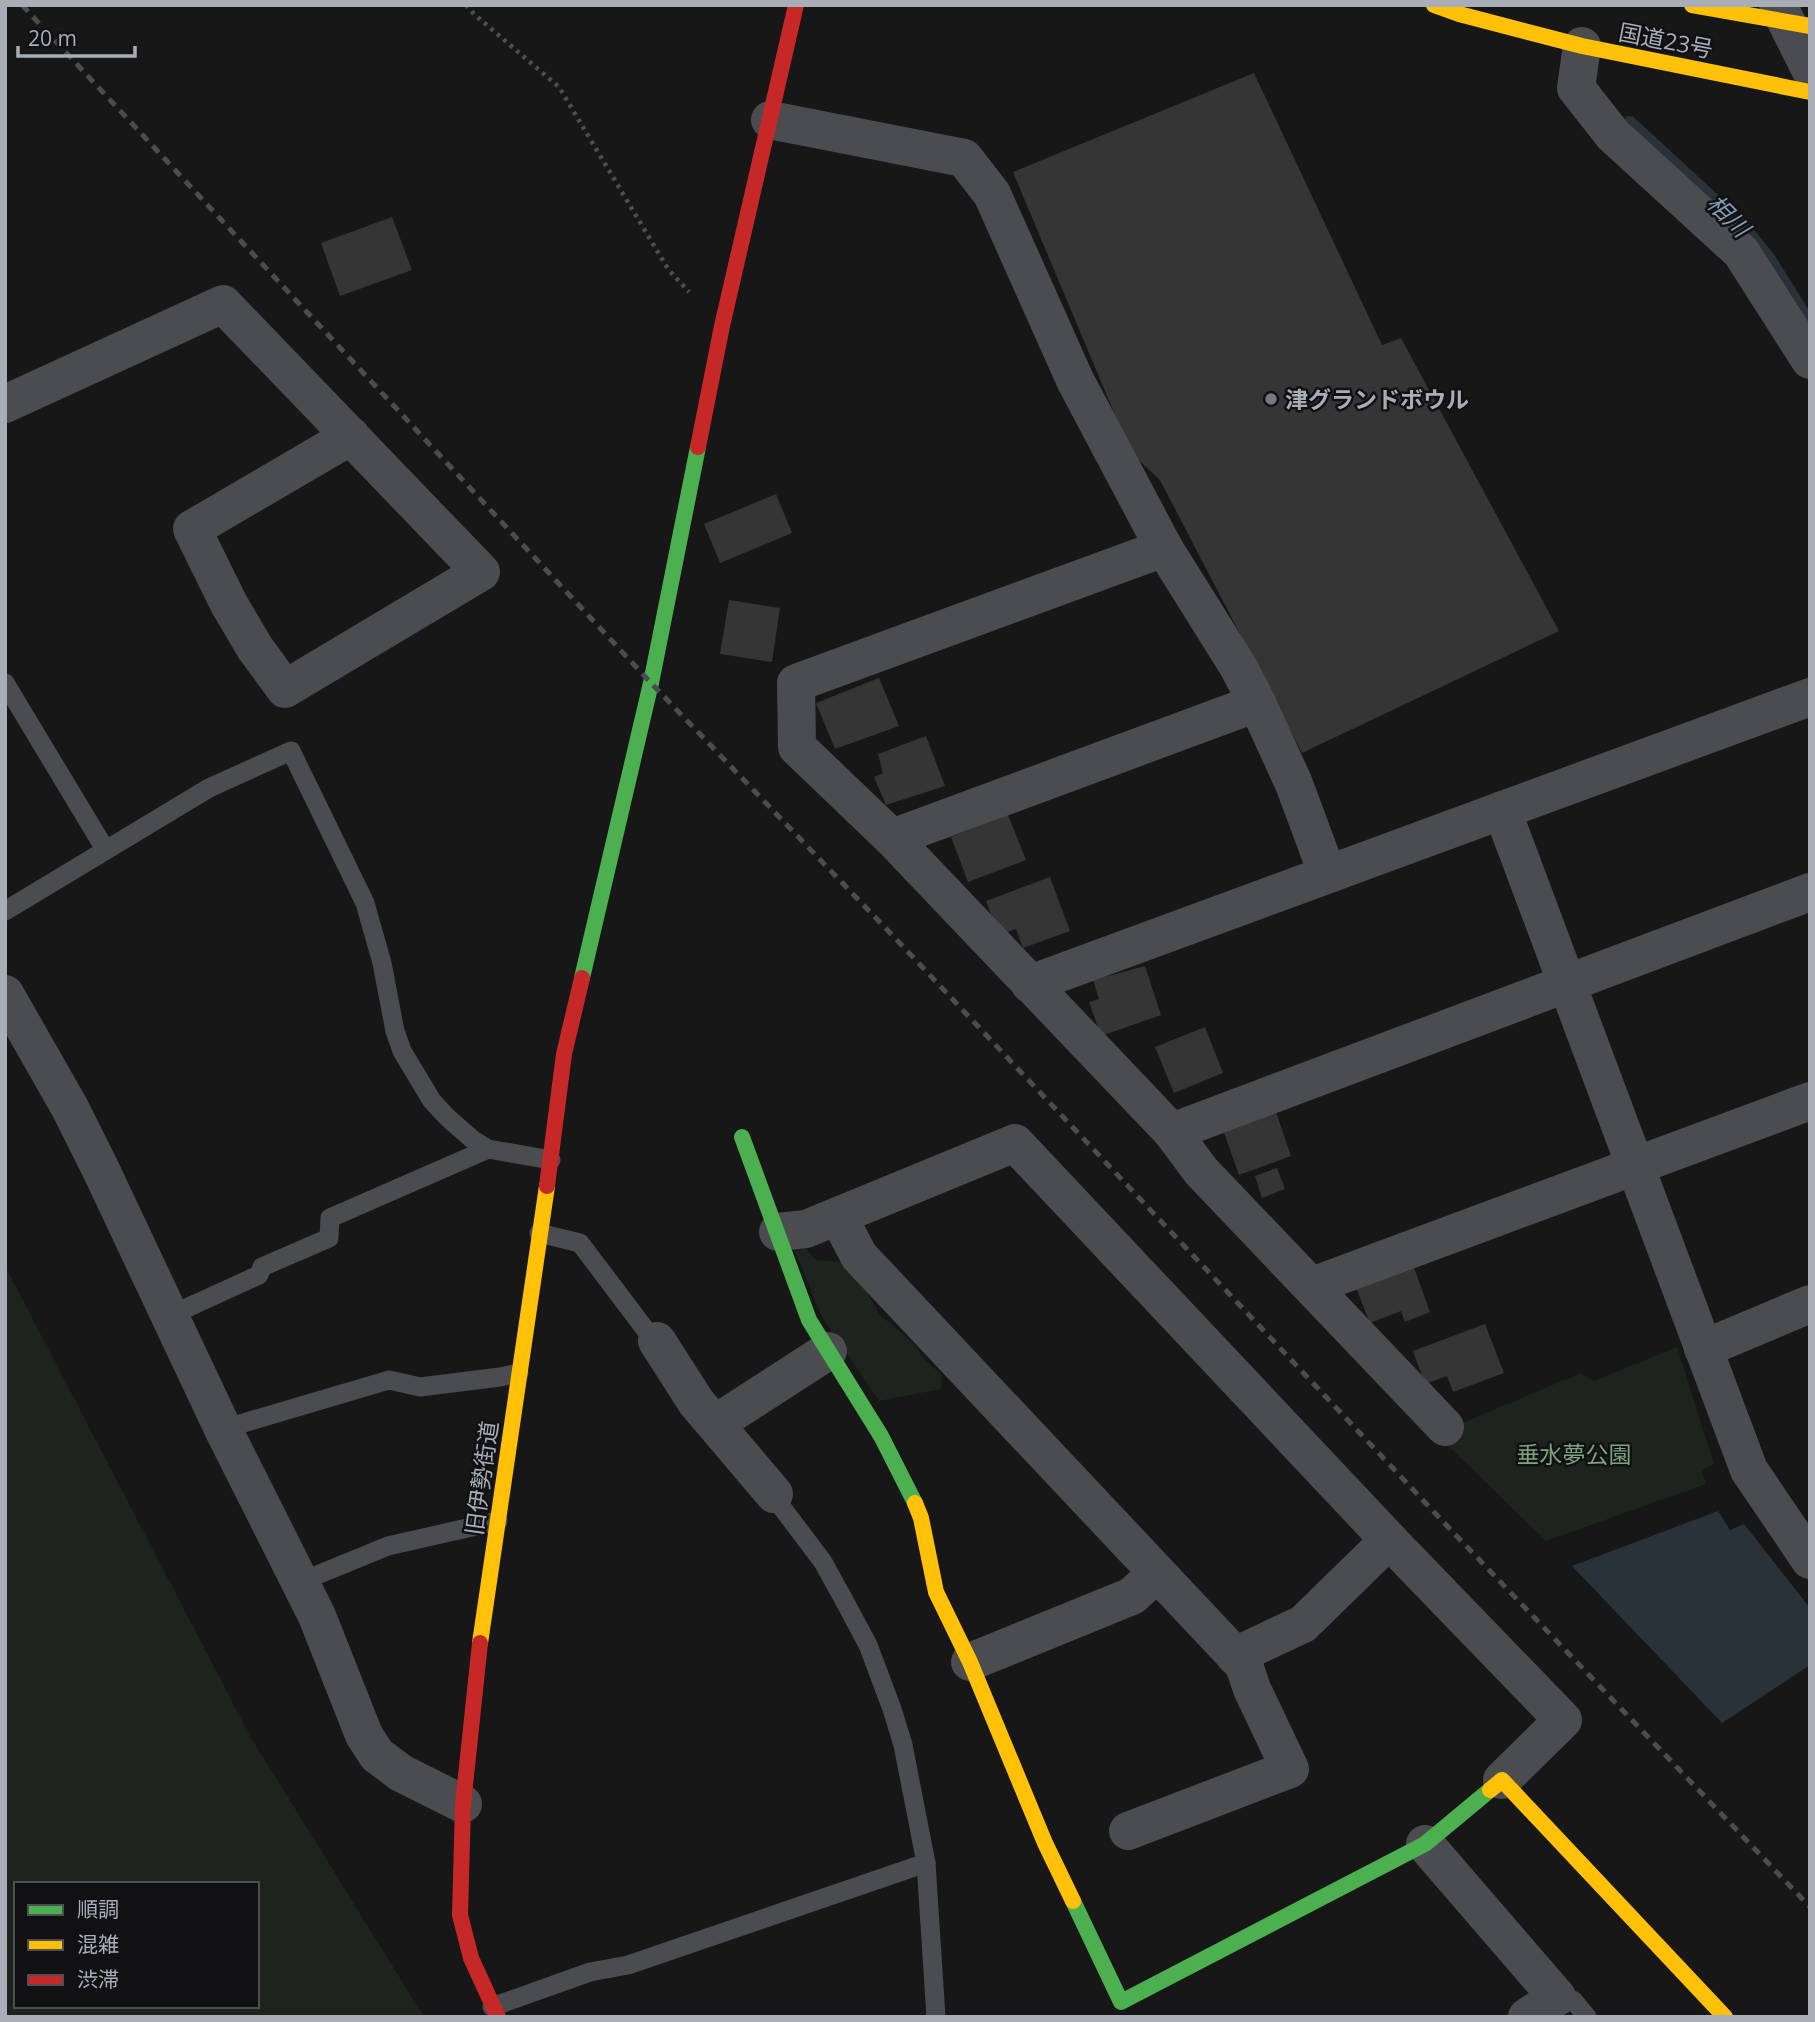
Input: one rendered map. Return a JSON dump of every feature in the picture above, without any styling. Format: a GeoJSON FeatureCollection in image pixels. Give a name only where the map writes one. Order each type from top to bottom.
{"type":"FeatureCollection","features":[{"type":"Feature","properties":{"kind":"main road","name":"旧伊勢街道"},"geometry":{"type":"LineString","coordinates":[[495,2012],[471,1958],[460,1915],[463,1804],[477,1664],[564,1054],[651,683],[722,326],[796,5]]}},
{"type":"Feature","properties":{"kind":"main road","name":"国道23号"},"geometry":{"type":"LineString","coordinates":[[1434,5],[1459,15],[1582,46],[1810,92]]}},
{"type":"Feature","properties":{"kind":"main road","name":"国道23号"},"geometry":{"type":"LineString","coordinates":[[1692,5],[1791,18]]}},
{"type":"Feature","properties":{"kind":"main road"},"geometry":{"type":"LineString","coordinates":[[742,1137],[809,1320],[881,1436],[907,1485],[921,1518],[936,1591],[970,1662],[1045,1843],[1121,2002],[1127,2009],[1425,1844],[1502,1780],[1726,2017]]}},
{"type":"Feature","properties":{"kind":"street"},"geometry":{"type":"LineString","coordinates":[[1791,18],[1810,69]]}},
{"type":"Feature","properties":{"kind":"street"},"geometry":{"type":"LineString","coordinates":[[1582,46],[1572,105],[1613,135],[1741,252],[1810,360]]}},
{"type":"Feature","properties":{"kind":"street"},"geometry":{"type":"LineString","coordinates":[[770,120],[964,158],[992,194],[1075,380],[1164,548],[1239,668],[1257,702],[1294,784],[1327,873]]}},
{"type":"Feature","properties":{"kind":"street"},"geometry":{"type":"LineString","coordinates":[[5,404],[223,304],[351,436],[481,572],[285,689],[255,648],[229,604],[191,529],[351,436]]}},
{"type":"Feature","properties":{"kind":"street"},"geometry":{"type":"LineString","coordinates":[[1164,548],[796,683],[797,747],[892,838],[1172,1132],[1201,1171],[1445,1427]]}},
{"type":"Feature","properties":{"kind":"street"},"geometry":{"type":"LineString","coordinates":[[1030,984],[1810,696]]}},
{"type":"Feature","properties":{"kind":"street"},"geometry":{"type":"LineString","coordinates":[[892,838],[1257,702]]}},
{"type":"Feature","properties":{"kind":"street"},"geometry":{"type":"LineString","coordinates":[[1502,810],[1749,1470],[1806,1548]]}},
{"type":"Feature","properties":{"kind":"street"},"geometry":{"type":"LineString","coordinates":[[1172,1132],[1810,892]]}},
{"type":"Feature","properties":{"kind":"street"},"geometry":{"type":"LineString","coordinates":[[5,994],[70,1108],[223,1429],[317,1616],[357,1721],[377,1755],[401,1773],[463,1804]]}},
{"type":"Feature","properties":{"kind":"street"},"geometry":{"type":"LineString","coordinates":[[1312,1286],[1810,1101]]}},
{"type":"Feature","properties":{"kind":"street"},"geometry":{"type":"LineString","coordinates":[[778,1232],[806,1229],[1015,1143],[1389,1540],[1563,1720],[1502,1780]]}},
{"type":"Feature","properties":{"kind":"street"},"geometry":{"type":"LineString","coordinates":[[838,1216],[859,1256],[1244,1665],[1252,1689],[1290,1769],[1128,1831]]}},
{"type":"Feature","properties":{"kind":"street"},"geometry":{"type":"LineString","coordinates":[[1703,1349],[1810,1304]]}},
{"type":"Feature","properties":{"kind":"street"},"geometry":{"type":"LineString","coordinates":[[657,1341],[696,1402],[774,1494]]}},
{"type":"Feature","properties":{"kind":"street"},"geometry":{"type":"LineString","coordinates":[[715,1424],[828,1351]]}},
{"type":"Feature","properties":{"kind":"street"},"geometry":{"type":"LineString","coordinates":[[1235,1656],[1303,1625],[1389,1540]]}},
{"type":"Feature","properties":{"kind":"street"},"geometry":{"type":"LineString","coordinates":[[970,1662],[1132,1596],[1157,1573]]}},
{"type":"Feature","properties":{"kind":"street"},"geometry":{"type":"LineString","coordinates":[[1425,1844],[1557,2010]]}},
{"type":"Feature","properties":{"kind":"lane"},"geometry":{"type":"LineString","coordinates":[[5,683],[106,849]]}},
{"type":"Feature","properties":{"kind":"lane"},"geometry":{"type":"LineString","coordinates":[[5,911],[209,788],[291,751],[365,903],[395,1031],[402,1051],[432,1101],[472,1139],[488,1149],[551,1160]]}},
{"type":"Feature","properties":{"kind":"lane"},"geometry":{"type":"LineString","coordinates":[[169,1316],[259,1275],[262,1267],[329,1238],[330,1219],[488,1149]]}},
{"type":"Feature","properties":{"kind":"lane"},"geometry":{"type":"LineString","coordinates":[[539,1233],[580,1243],[651,1337],[657,1341]]}},
{"type":"Feature","properties":{"kind":"lane"},"geometry":{"type":"LineString","coordinates":[[223,1429],[389,1380],[420,1387],[519,1373]]}},
{"type":"Feature","properties":{"kind":"lane"},"geometry":{"type":"LineString","coordinates":[[774,1494],[823,1562],[872,1656],[903,1745],[926,1863],[936,2017]]}},
{"type":"Feature","properties":{"kind":"lane"},"geometry":{"type":"LineString","coordinates":[[300,1582],[388,1546],[498,1521]]}},
{"type":"Feature","properties":{"kind":"lane"},"geometry":{"type":"LineString","coordinates":[[495,2012],[590,1972],[628,1965],[926,1863]]}},
{"type":"Feature","properties":{"kind":"path"},"geometry":{"type":"LineString","coordinates":[[466,5],[559,87],[668,269],[722,326]]}},
{"type":"Feature","properties":{"kind":"green space"},"geometry":{"type":"Polygon","coordinates":[[[805,1248],[816,1260],[846,1262],[862,1283],[879,1314],[911,1341],[926,1361],[942,1375],[941,1389],[879,1401],[821,1315],[795,1251],[805,1248]]]}},
{"type":"Feature","properties":{"kind":"green space"},"geometry":{"type":"Polygon","coordinates":[[[5,1266],[250,1736],[424,2017],[5,2017],[5,1266]]]}},
{"type":"Feature","properties":{"kind":"green space","name":"垂水夢公園"},"geometry":{"type":"Polygon","coordinates":[[[1677,1347],[1714,1464],[1702,1471],[1706,1484],[1546,1541],[1436,1434],[1581,1373],[1594,1381],[1677,1347]]]}},
{"type":"Feature","properties":{"kind":"shaded area"},"geometry":{"type":"Polygon","coordinates":[[[1718,1511],[1730,1530],[1744,1524],[1810,1608],[1810,1665],[1722,1723],[1572,1566],[1718,1511]]]}},
{"type":"Feature","properties":{"kind":"building","name":"津グランドボウル"},"geometry":{"type":"Polygon","coordinates":[[[1254,73],[1382,345],[1401,338],[1559,631],[1302,753],[1160,480],[1131,453],[1013,172],[1254,73]]]}},
{"type":"Feature","properties":{"kind":"building"},"geometry":{"type":"Polygon","coordinates":[[[392,217],[412,270],[340,296],[321,243],[392,217]]]}},
{"type":"Feature","properties":{"kind":"building"},"geometry":{"type":"Polygon","coordinates":[[[776,494],[792,533],[720,563],[704,524],[776,494]]]}},
{"type":"Feature","properties":{"kind":"building"},"geometry":{"type":"Polygon","coordinates":[[[729,600],[780,608],[772,662],[720,654],[729,600]]]}},
{"type":"Feature","properties":{"kind":"building"},"geometry":{"type":"Polygon","coordinates":[[[879,678],[899,726],[835,749],[816,703],[879,678]]]}},
{"type":"Feature","properties":{"kind":"building"},"geometry":{"type":"Polygon","coordinates":[[[926,736],[945,786],[886,805],[874,777],[883,773],[878,754],[926,736]]]}},
{"type":"Feature","properties":{"kind":"building"},"geometry":{"type":"Polygon","coordinates":[[[1008,815],[1026,860],[968,882],[951,837],[1008,815]]]}},
{"type":"Feature","properties":{"kind":"building"},"geometry":{"type":"Polygon","coordinates":[[[1050,877],[1070,931],[1023,948],[1016,929],[999,935],[986,901],[1050,877]]]}},
{"type":"Feature","properties":{"kind":"building"},"geometry":{"type":"Polygon","coordinates":[[[1145,966],[1161,1015],[1101,1036],[1089,1002],[1099,999],[1093,980],[1145,966]]]}},
{"type":"Feature","properties":{"kind":"building"},"geometry":{"type":"Polygon","coordinates":[[[1205,1027],[1223,1073],[1174,1093],[1155,1047],[1205,1027]]]}},
{"type":"Feature","properties":{"kind":"building"},"geometry":{"type":"Polygon","coordinates":[[[1275,1109],[1291,1156],[1239,1175],[1222,1127],[1275,1109]]]}},
{"type":"Feature","properties":{"kind":"building"},"geometry":{"type":"Polygon","coordinates":[[[1277,1168],[1285,1189],[1262,1198],[1255,1176],[1277,1168]]]}},
{"type":"Feature","properties":{"kind":"building"},"geometry":{"type":"Polygon","coordinates":[[[1413,1265],[1430,1312],[1405,1322],[1401,1311],[1370,1323],[1356,1288],[1413,1265]]]}},
{"type":"Feature","properties":{"kind":"building"},"geometry":{"type":"Polygon","coordinates":[[[1485,1324],[1504,1373],[1453,1392],[1447,1376],[1425,1384],[1413,1351],[1485,1324]]]}},
{"type":"Feature","properties":{"kind":"waterway","name":"相川"},"geometry":{"type":"LineString","coordinates":[[1630,122],[1745,228],[1770,259],[1810,323]]}},
{"type":"Feature","properties":{"kind":"railway"},"geometry":{"type":"LineString","coordinates":[[22,5],[651,683],[1810,1907]]}},
{"type":"Feature","properties":{"kind":"traffic: fast"},"geometry":{"type":"LineString","coordinates":[[582,978],[651,683],[698,447]]}},
{"type":"Feature","properties":{"kind":"traffic: fast"},"geometry":{"type":"LineString","coordinates":[[742,1137],[809,1320],[881,1436],[915,1503]]}},
{"type":"Feature","properties":{"kind":"traffic: fast"},"geometry":{"type":"LineString","coordinates":[[1073,1901],[1121,2002],[1425,1844],[1490,1790]]}},
{"type":"Feature","properties":{"kind":"traffic: slow"},"geometry":{"type":"LineString","coordinates":[[1434,5],[1582,46],[1810,92]]}},
{"type":"Feature","properties":{"kind":"traffic: slow"},"geometry":{"type":"LineString","coordinates":[[1692,5],[1810,26]]}},
{"type":"Feature","properties":{"kind":"traffic: slow"},"geometry":{"type":"LineString","coordinates":[[480,1643],[547,1186]]}},
{"type":"Feature","properties":{"kind":"traffic: slow"},"geometry":{"type":"LineString","coordinates":[[915,1503],[921,1518],[936,1592],[970,1662],[1045,1843],[1073,1901]]}},
{"type":"Feature","properties":{"kind":"traffic: slow"},"geometry":{"type":"LineString","coordinates":[[1490,1790],[1502,1780],[1725,2017]]}},
{"type":"Feature","properties":{"kind":"traffic: jam"},"geometry":{"type":"LineString","coordinates":[[698,447],[722,326],[796,5]]}},
{"type":"Feature","properties":{"kind":"traffic: jam"},"geometry":{"type":"LineString","coordinates":[[547,1186],[564,1054],[582,978]]}},
{"type":"Feature","properties":{"kind":"traffic: jam"},"geometry":{"type":"LineString","coordinates":[[480,1643],[463,1804],[460,1915],[471,1958],[498,2017]]}},
{"type":"Feature","properties":{"kind":"place","name":"津グランドボウル"},"geometry":{"type":"Point","coordinates":[1271,399]}}]}
